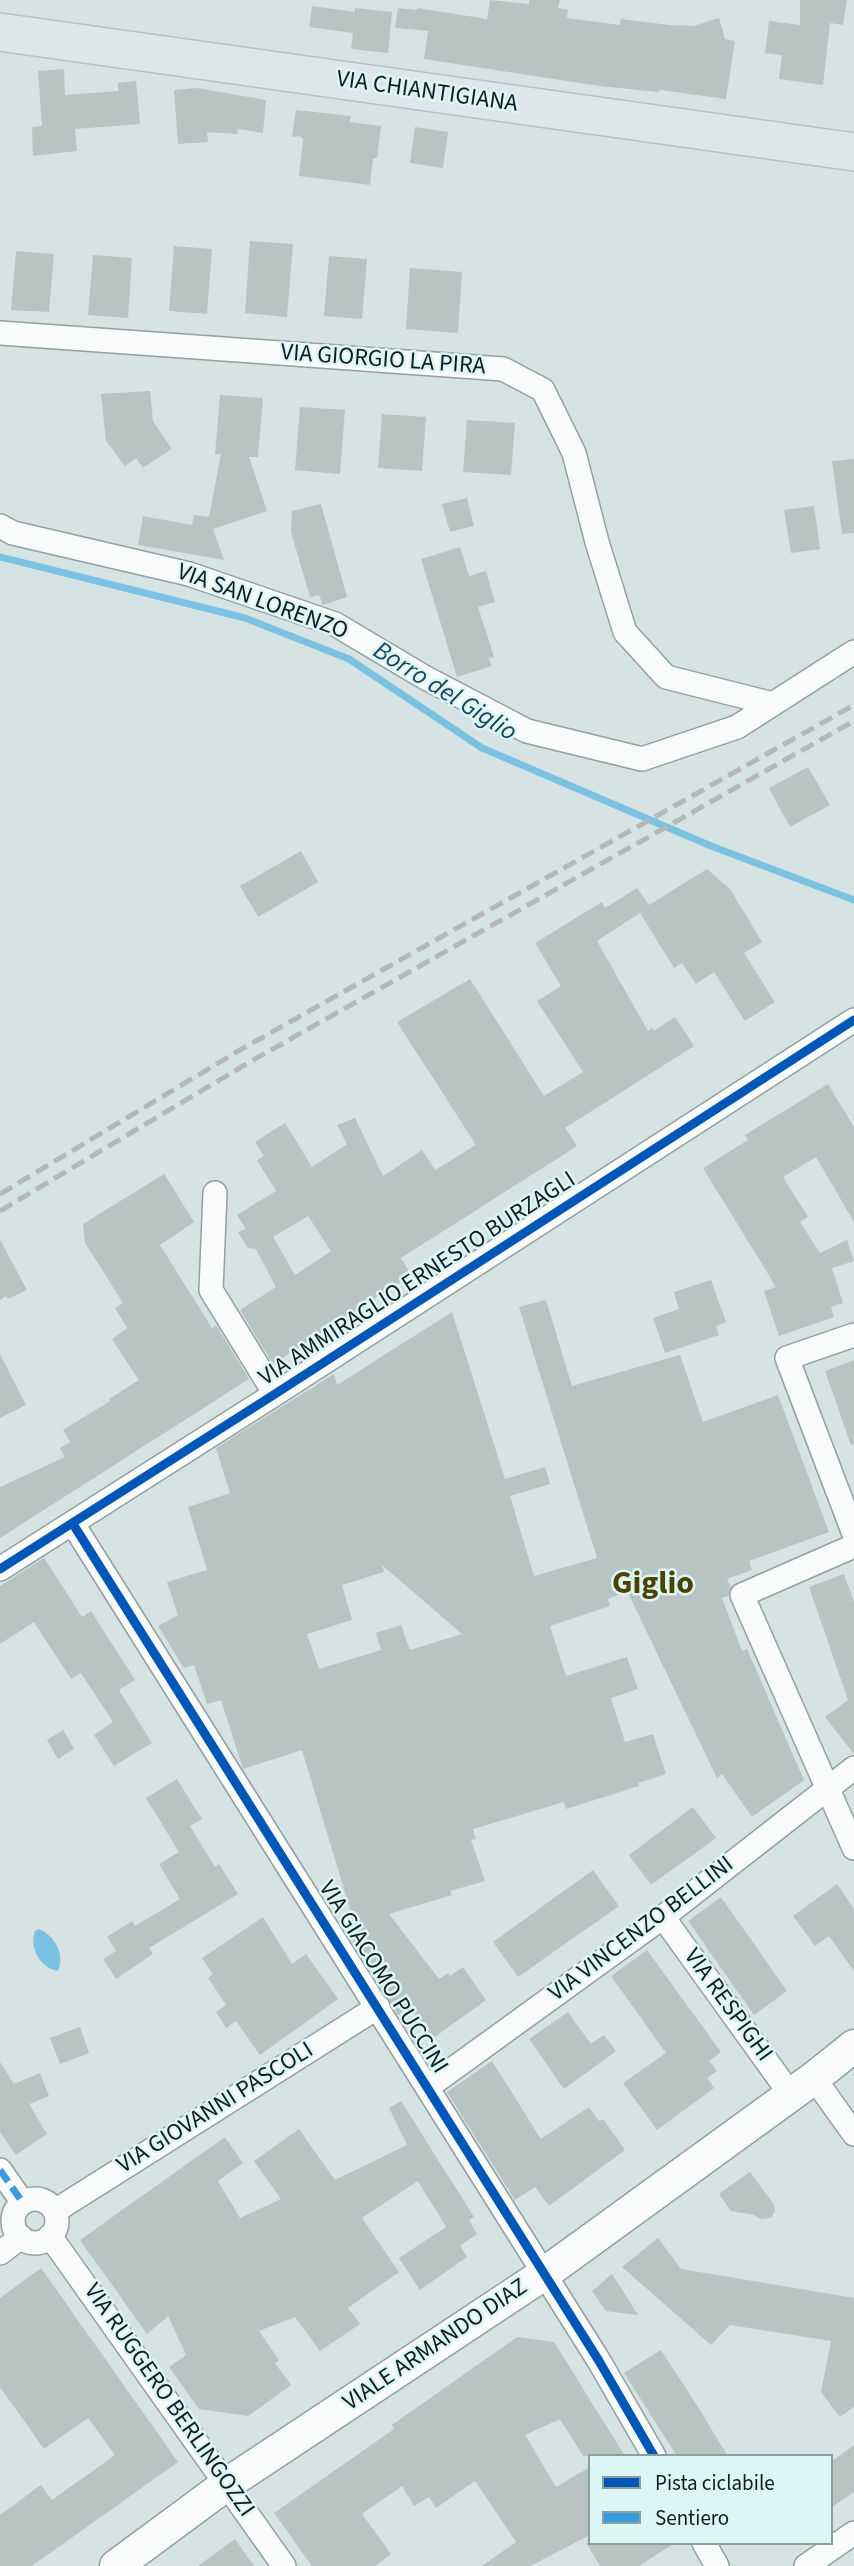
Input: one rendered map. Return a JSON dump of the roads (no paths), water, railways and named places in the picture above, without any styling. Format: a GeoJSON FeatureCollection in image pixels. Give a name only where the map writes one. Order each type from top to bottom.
{"type":"FeatureCollection","features":[{"type":"Feature","properties":{"kind":"main road","name":"VIA CHIANTIGIANA"},"geometry":{"type":"LineString","coordinates":[[0,32],[854,152]]}},
{"type":"Feature","properties":{"kind":"street","name":"VIA GIORGIO LA PIRA"},"geometry":{"type":"LineString","coordinates":[[0,332],[503,369],[543,390],[574,453],[597,542],[625,632],[666,677],[773,704]]}},
{"type":"Feature","properties":{"kind":"street","name":"VIA SAN LORENZO"},"geometry":{"type":"LineString","coordinates":[[0,526],[13,533],[189,574],[335,624],[424,677],[527,731],[642,759],[737,727],[854,652]]}},
{"type":"Feature","properties":{"kind":"street","name":"VIA AMMIRAGLIO ERNESTO BURZAGLI"},"geometry":{"type":"LineString","coordinates":[[0,1569],[851,1029]]}},
{"type":"Feature","properties":{"kind":"street"},"geometry":{"type":"LineString","coordinates":[[215,1193],[211,1290],[275,1394]]}},
{"type":"Feature","properties":{"kind":"street"},"geometry":{"type":"LineString","coordinates":[[854,1335],[788,1358],[853,1533],[742,1595],[854,1848]]}},
{"type":"Feature","properties":{"kind":"street","name":"VIA GIACOMO PUCCINI"},"geometry":{"type":"LineString","coordinates":[[73,1524],[599,2361],[653,2454]]}},
{"type":"Feature","properties":{"kind":"street","name":"VIA VINCENZO BELLINI"},"geometry":{"type":"LineString","coordinates":[[428,2088],[663,1917],[854,1768]]}},
{"type":"Feature","properties":{"kind":"street","name":"VIA RESPIGHI"},"geometry":{"type":"LineString","coordinates":[[663,1917],[803,2086],[854,2134]]}},
{"type":"Feature","properties":{"kind":"street","name":"VIA GIOVANNI PASCOLI"},"geometry":{"type":"LineString","coordinates":[[55,2211],[378,2007]]}},
{"type":"Feature","properties":{"kind":"street","name":"VIALE ARMANDO DIAZ"},"geometry":{"type":"LineString","coordinates":[[116,2566],[228,2484],[544,2274],[854,2046]]}},
{"type":"Feature","properties":{"kind":"street"},"geometry":{"type":"LineString","coordinates":[[0,2170],[23,2203]]}},
{"type":"Feature","properties":{"kind":"street"},"geometry":{"type":"LineString","coordinates":[[34,2199],[41,2200],[55,2211],[57,2225],[45,2240],[32,2242],[20,2237],[14,2226],[18,2208],[23,2203],[34,2199]]}},
{"type":"Feature","properties":{"kind":"street","name":"VIA RUGGERO BERLINGOZZI"},"geometry":{"type":"LineString","coordinates":[[50,2236],[284,2566]]}},
{"type":"Feature","properties":{"kind":"street"},"geometry":{"type":"LineString","coordinates":[[0,2253],[20,2237]]}},
{"type":"Feature","properties":{"kind":"street"},"geometry":{"type":"LineString","coordinates":[[806,2566],[854,2533]]}},
{"type":"Feature","properties":{"kind":"street"},"geometry":{"type":"LineString","coordinates":[[705,2545],[717,2566]]}},
{"type":"Feature","properties":{"kind":"water"},"geometry":{"type":"Polygon","coordinates":[[[39,1929],[50,1936],[57,1946],[60,1958],[58,1971],[41,1962],[35,1950],[35,1931],[39,1929]]]}},
{"type":"Feature","properties":{"kind":"waterway","name":"Borro del Giglio"},"geometry":{"type":"LineString","coordinates":[[0,557],[245,618],[349,659],[482,748],[711,846],[854,900]]}},
{"type":"Feature","properties":{"kind":"railway"},"geometry":{"type":"LineString","coordinates":[[0,1194],[240,1050],[854,705]]}},
{"type":"Feature","properties":{"kind":"railway"},"geometry":{"type":"LineString","coordinates":[[0,1211],[248,1063],[854,721]]}},
{"type":"Feature","properties":{"kind":"district","name":"Giglio"},"geometry":{"type":"Point","coordinates":[653,1586]}}]}
